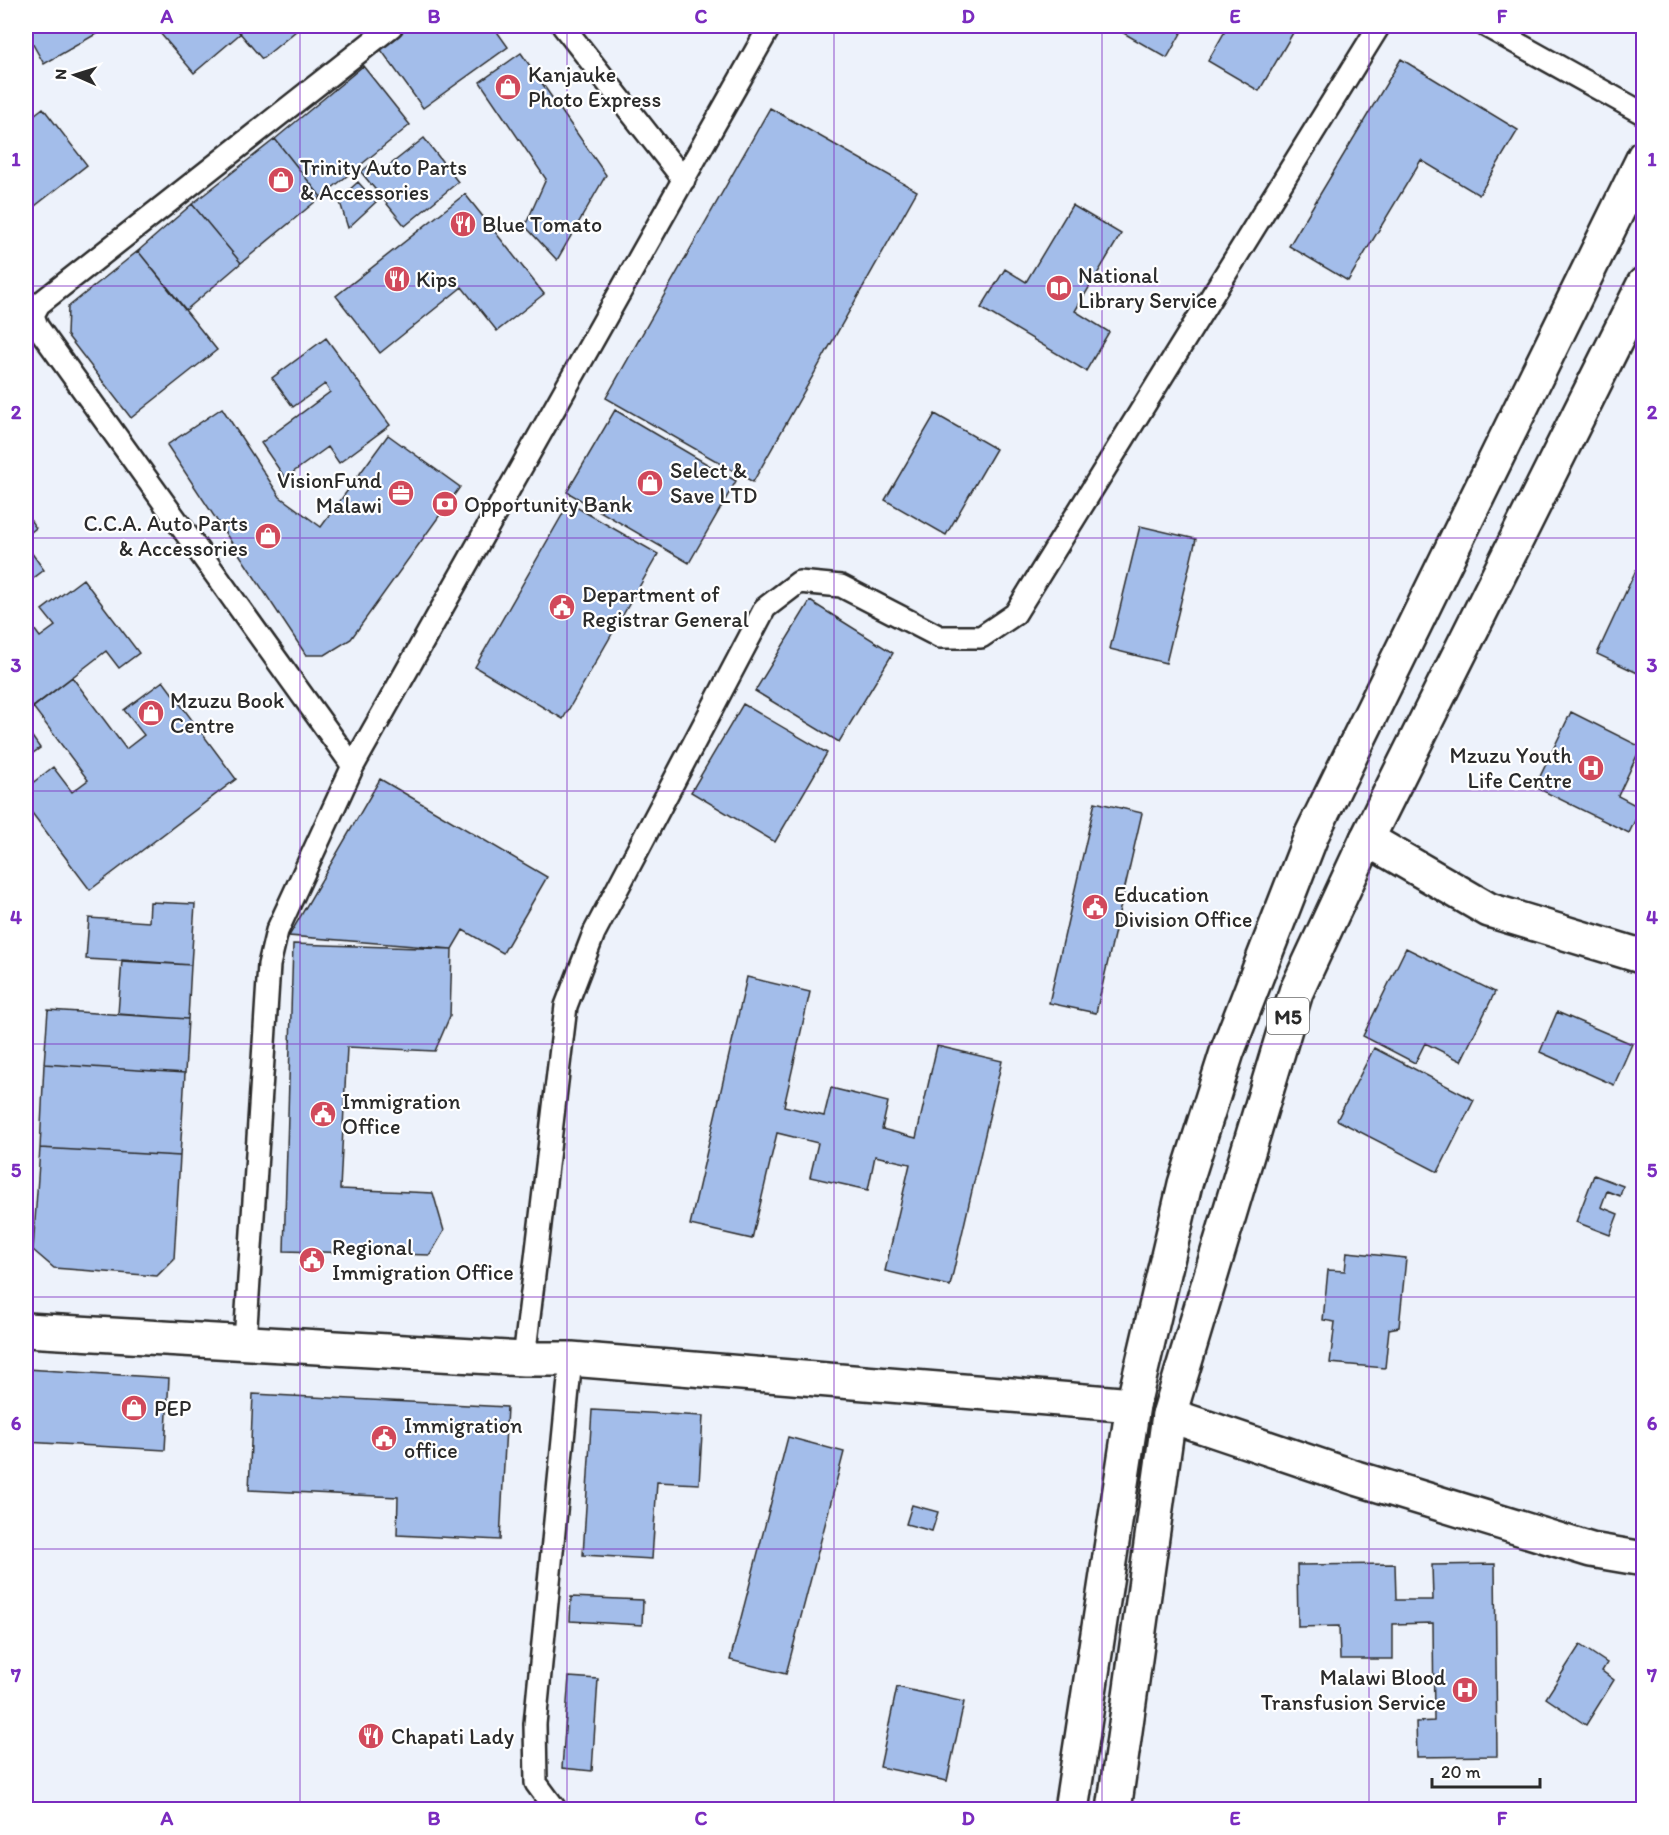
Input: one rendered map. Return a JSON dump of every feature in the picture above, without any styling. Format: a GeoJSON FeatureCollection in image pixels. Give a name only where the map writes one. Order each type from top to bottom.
{"type":"FeatureCollection","features":[{"type":"Feature","properties":{"kind":"main road","name":"M5"},"geometry":{"type":"LineString","coordinates":[[1071,1809],[1133,1405],[1192,1162],[1227,1053],[1312,834],[1644,157]]}},
{"type":"Feature","properties":{"kind":"main road","name":"M5"},"geometry":{"type":"LineString","coordinates":[[1114,1809],[1169,1415],[1296,992],[1367,840],[1644,284]]}},
{"type":"Feature","properties":{"kind":"main road"},"geometry":{"type":"LineString","coordinates":[[1367,840],[1489,910],[1644,957]]}},
{"type":"Feature","properties":{"kind":"main road"},"geometry":{"type":"LineString","coordinates":[[26,1330],[524,1359],[571,1359],[1133,1405]]}},
{"type":"Feature","properties":{"kind":"main road"},"geometry":{"type":"LineString","coordinates":[[1169,1415],[1356,1478],[1591,1550],[1644,1559]]}},
{"type":"Feature","properties":{"kind":"lane"},"geometry":{"type":"LineString","coordinates":[[353,766],[37,326],[33,315],[39,304],[392,26]]}},
{"type":"Feature","properties":{"kind":"lane"},"geometry":{"type":"LineString","coordinates":[[563,26],[684,180]]}},
{"type":"Feature","properties":{"kind":"lane"},"geometry":{"type":"LineString","coordinates":[[245,1342],[269,965],[277,931],[353,766],[770,26]]}},
{"type":"Feature","properties":{"kind":"lane"},"geometry":{"type":"LineString","coordinates":[[524,1359],[566,1006],[594,933],[765,608],[799,582],[841,586],[940,637],[981,637],[1015,614],[1379,26]]}},
{"type":"Feature","properties":{"kind":"lane"},"geometry":{"type":"LineString","coordinates":[[1486,26],[1644,114]]}},
{"type":"Feature","properties":{"kind":"lane"},"geometry":{"type":"LineString","coordinates":[[556,1809],[536,1783],[535,1724],[571,1359]]}},
{"type":"Feature","properties":{"kind":"building"},"geometry":{"type":"Polygon","coordinates":[[[26,26],[110,26],[44,64],[26,32],[26,26]]]}},
{"type":"Feature","properties":{"kind":"building"},"geometry":{"type":"Polygon","coordinates":[[[154,26],[234,26],[241,33],[194,73],[154,26]]]}},
{"type":"Feature","properties":{"kind":"building"},"geometry":{"type":"Polygon","coordinates":[[[234,26],[302,26],[262,59],[234,26]]]}},
{"type":"Feature","properties":{"kind":"building"},"geometry":{"type":"Polygon","coordinates":[[[409,26],[493,26],[508,47],[423,108],[379,47],[409,26]]]}},
{"type":"Feature","properties":{"kind":"building"},"geometry":{"type":"Polygon","coordinates":[[[1123,26],[1185,26],[1167,58],[1120,31],[1123,26]]]}},
{"type":"Feature","properties":{"kind":"building"},"geometry":{"type":"Polygon","coordinates":[[[1228,26],[1297,26],[1259,91],[1208,61],[1228,26]]]}},
{"type":"Feature","properties":{"kind":"building"},"geometry":{"type":"Polygon","coordinates":[[[521,53],[606,175],[557,260],[525,226],[546,179],[480,82],[521,53]]]}},
{"type":"Feature","properties":{"kind":"building"},"geometry":{"type":"Polygon","coordinates":[[[1401,59],[1518,130],[1479,195],[1421,160],[1348,281],[1289,246],[1401,59]]]}},
{"type":"Feature","properties":{"kind":"building"},"geometry":{"type":"Polygon","coordinates":[[[363,66],[410,125],[321,197],[275,139],[363,66]]]}},
{"type":"Feature","properties":{"kind":"building"},"geometry":{"type":"Polygon","coordinates":[[[43,108],[87,165],[26,213],[26,121],[43,108]]]}},
{"type":"Feature","properties":{"kind":"building"},"geometry":{"type":"Polygon","coordinates":[[[770,108],[917,191],[753,482],[606,398],[770,108]]]}},
{"type":"Feature","properties":{"kind":"building"},"geometry":{"type":"Polygon","coordinates":[[[424,138],[458,182],[405,226],[361,172],[372,163],[386,168],[424,138]]]}},
{"type":"Feature","properties":{"kind":"building"},"geometry":{"type":"Polygon","coordinates":[[[275,139],[321,197],[241,263],[192,204],[275,139]]]}},
{"type":"Feature","properties":{"kind":"building"},"geometry":{"type":"Polygon","coordinates":[[[358,182],[376,202],[348,228],[339,199],[358,182]]]}},
{"type":"Feature","properties":{"kind":"building"},"geometry":{"type":"Polygon","coordinates":[[[465,194],[544,294],[497,331],[462,287],[380,353],[336,296],[465,194]]]}},
{"type":"Feature","properties":{"kind":"building"},"geometry":{"type":"Polygon","coordinates":[[[192,204],[241,263],[186,310],[138,251],[192,204]]]}},
{"type":"Feature","properties":{"kind":"building"},"geometry":{"type":"Polygon","coordinates":[[[1072,205],[1121,234],[1075,311],[1109,332],[1086,371],[981,308],[1005,269],[1026,282],[1072,205]]]}},
{"type":"Feature","properties":{"kind":"building"},"geometry":{"type":"Polygon","coordinates":[[[138,251],[217,350],[131,418],[67,335],[68,307],[138,251]]]}},
{"type":"Feature","properties":{"kind":"building"},"geometry":{"type":"Polygon","coordinates":[[[326,338],[390,425],[339,463],[328,447],[285,478],[261,443],[330,392],[325,384],[293,407],[272,378],[326,338]]]}},
{"type":"Feature","properties":{"kind":"building"},"geometry":{"type":"Polygon","coordinates":[[[222,408],[280,497],[321,527],[388,435],[460,487],[351,639],[325,655],[306,655],[167,445],[222,408]]]}},
{"type":"Feature","properties":{"kind":"building"},"geometry":{"type":"Polygon","coordinates":[[[615,410],[736,481],[689,563],[567,492],[615,410]]]}},
{"type":"Feature","properties":{"kind":"building"},"geometry":{"type":"Polygon","coordinates":[[[935,414],[996,449],[946,535],[885,500],[935,414]]]}},
{"type":"Feature","properties":{"kind":"building"},"geometry":{"type":"Polygon","coordinates":[[[569,503],[658,554],[563,719],[475,667],[569,503]]]}},
{"type":"Feature","properties":{"kind":"building"},"geometry":{"type":"Polygon","coordinates":[[[26,514],[36,528],[26,536],[26,514]]]}},
{"type":"Feature","properties":{"kind":"building"},"geometry":{"type":"Polygon","coordinates":[[[1140,526],[1196,539],[1166,663],[1110,649],[1140,526]]]}},
{"type":"Feature","properties":{"kind":"building"},"geometry":{"type":"Polygon","coordinates":[[[26,545],[44,570],[26,584],[26,545]]]}},
{"type":"Feature","properties":{"kind":"building"},"geometry":{"type":"Polygon","coordinates":[[[1636,570],[1644,574],[1644,676],[1597,654],[1636,570]]]}},
{"type":"Feature","properties":{"kind":"building"},"geometry":{"type":"Polygon","coordinates":[[[83,579],[139,653],[119,668],[106,651],[26,713],[26,618],[40,637],[55,626],[42,610],[83,579]]]}},
{"type":"Feature","properties":{"kind":"building"},"geometry":{"type":"Polygon","coordinates":[[[810,601],[893,653],[839,742],[755,691],[810,601]]]}},
{"type":"Feature","properties":{"kind":"building"},"geometry":{"type":"Polygon","coordinates":[[[72,677],[126,749],[144,735],[124,710],[163,681],[236,779],[90,890],[26,805],[26,788],[53,767],[72,792],[88,780],[33,707],[72,677]]]}},
{"type":"Feature","properties":{"kind":"building"},"geometry":{"type":"Polygon","coordinates":[[[743,704],[827,753],[775,842],[691,792],[743,704]]]}},
{"type":"Feature","properties":{"kind":"building"},"geometry":{"type":"Polygon","coordinates":[[[1571,712],[1641,747],[1618,796],[1641,808],[1629,833],[1535,787],[1571,712]]]}},
{"type":"Feature","properties":{"kind":"building"},"geometry":{"type":"Polygon","coordinates":[[[26,728],[40,748],[26,758],[26,728]]]}},
{"type":"Feature","properties":{"kind":"building"},"geometry":{"type":"Polygon","coordinates":[[[380,779],[547,877],[503,953],[463,930],[452,949],[289,936],[380,779]]]}},
{"type":"Feature","properties":{"kind":"building"},"geometry":{"type":"Polygon","coordinates":[[[1095,802],[1142,813],[1096,1013],[1049,1003],[1095,802]]]}},
{"type":"Feature","properties":{"kind":"building"},"geometry":{"type":"Polygon","coordinates":[[[150,902],[195,904],[191,965],[86,959],[89,918],[149,922],[150,902]]]}},
{"type":"Feature","properties":{"kind":"building"},"geometry":{"type":"Polygon","coordinates":[[[293,944],[452,949],[450,1016],[435,1051],[347,1047],[340,1189],[433,1193],[444,1231],[430,1255],[284,1251],[293,944]]]}},
{"type":"Feature","properties":{"kind":"building"},"geometry":{"type":"Polygon","coordinates":[[[1406,948],[1495,992],[1461,1061],[1425,1043],[1415,1063],[1363,1036],[1406,948]]]}},
{"type":"Feature","properties":{"kind":"building"},"geometry":{"type":"Polygon","coordinates":[[[122,960],[191,965],[188,1019],[118,1014],[122,960]]]}},
{"type":"Feature","properties":{"kind":"building"},"geometry":{"type":"Polygon","coordinates":[[[26,975],[28,975],[26,1024],[26,975]]]}},
{"type":"Feature","properties":{"kind":"building"},"geometry":{"type":"Polygon","coordinates":[[[747,977],[810,992],[784,1106],[824,1116],[831,1088],[888,1102],[882,1129],[916,1138],[937,1046],[1002,1061],[950,1286],[885,1271],[910,1164],[875,1156],[868,1190],[810,1177],[818,1143],[777,1133],[752,1239],[690,1225],[747,977]]]}},
{"type":"Feature","properties":{"kind":"building"},"geometry":{"type":"Polygon","coordinates":[[[48,1010],[188,1019],[185,1073],[44,1064],[48,1010]]]}},
{"type":"Feature","properties":{"kind":"building"},"geometry":{"type":"Polygon","coordinates":[[[1557,1012],[1632,1044],[1614,1085],[1540,1052],[1557,1012]]]}},
{"type":"Feature","properties":{"kind":"building"},"geometry":{"type":"Polygon","coordinates":[[[1374,1048],[1474,1100],[1438,1172],[1337,1120],[1374,1048]]]}},
{"type":"Feature","properties":{"kind":"building"},"geometry":{"type":"Polygon","coordinates":[[[44,1064],[185,1073],[180,1156],[40,1148],[44,1064]]]}},
{"type":"Feature","properties":{"kind":"building"},"geometry":{"type":"Polygon","coordinates":[[[40,1148],[180,1156],[174,1259],[157,1276],[54,1268],[33,1250],[40,1148]]]}},
{"type":"Feature","properties":{"kind":"building"},"geometry":{"type":"Polygon","coordinates":[[[1594,1175],[1623,1186],[1620,1196],[1607,1191],[1601,1207],[1618,1214],[1610,1235],[1576,1222],[1594,1175]]]}},
{"type":"Feature","properties":{"kind":"building"},"geometry":{"type":"Polygon","coordinates":[[[1347,1252],[1406,1258],[1399,1327],[1389,1329],[1385,1368],[1330,1363],[1335,1322],[1323,1320],[1328,1270],[1345,1271],[1347,1252]]]}},
{"type":"Feature","properties":{"kind":"building"},"geometry":{"type":"Polygon","coordinates":[[[26,1369],[169,1378],[165,1450],[26,1442],[26,1369]]]}},
{"type":"Feature","properties":{"kind":"building"},"geometry":{"type":"Polygon","coordinates":[[[253,1394],[507,1407],[500,1540],[397,1535],[398,1497],[249,1490],[253,1394]]]}},
{"type":"Feature","properties":{"kind":"building"},"geometry":{"type":"Polygon","coordinates":[[[592,1410],[703,1416],[699,1484],[657,1482],[652,1559],[583,1555],[592,1410]]]}},
{"type":"Feature","properties":{"kind":"building"},"geometry":{"type":"Polygon","coordinates":[[[788,1437],[844,1452],[786,1674],[730,1660],[788,1437]]]}},
{"type":"Feature","properties":{"kind":"building"},"geometry":{"type":"Polygon","coordinates":[[[912,1505],[938,1512],[932,1531],[906,1524],[912,1505]]]}},
{"type":"Feature","properties":{"kind":"building","name":"Malawi Blood Transfusion Service"},"geometry":{"type":"Polygon","coordinates":[[[1395,1564],[1396,1600],[1433,1600],[1432,1565],[1495,1564],[1497,1756],[1417,1757],[1416,1722],[1434,1721],[1433,1623],[1393,1624],[1393,1659],[1340,1659],[1339,1626],[1298,1627],[1297,1565],[1395,1564]]]}},
{"type":"Feature","properties":{"kind":"building"},"geometry":{"type":"Polygon","coordinates":[[[571,1597],[643,1600],[642,1625],[570,1621],[571,1597]]]}},
{"type":"Feature","properties":{"kind":"building"},"geometry":{"type":"Polygon","coordinates":[[[1580,1645],[1607,1663],[1602,1671],[1614,1680],[1586,1725],[1546,1698],[1580,1645]]]}},
{"type":"Feature","properties":{"kind":"building"},"geometry":{"type":"Polygon","coordinates":[[[569,1677],[598,1679],[592,1771],[562,1768],[569,1677]]]}},
{"type":"Feature","properties":{"kind":"building"},"geometry":{"type":"Polygon","coordinates":[[[897,1687],[964,1702],[947,1781],[880,1767],[897,1687]]]}},
{"type":"Feature","properties":{"kind":"place","name":"Kanjauke Photo Express"},"geometry":{"type":"Point","coordinates":[508,87]}},
{"type":"Feature","properties":{"kind":"place","name":"Trinity Auto Parts & Accessories"},"geometry":{"type":"Point","coordinates":[281,180]}},
{"type":"Feature","properties":{"kind":"place","name":"Blue Tomato"},"geometry":{"type":"Point","coordinates":[463,224]}},
{"type":"Feature","properties":{"kind":"place","name":"Kips"},"geometry":{"type":"Point","coordinates":[397,279]}},
{"type":"Feature","properties":{"kind":"place","name":"National Library Service"},"geometry":{"type":"Point","coordinates":[1059,288]}},
{"type":"Feature","properties":{"kind":"place","name":"Select & Save LTD"},"geometry":{"type":"Point","coordinates":[650,483]}},
{"type":"Feature","properties":{"kind":"place","name":"VisionFund Malawi"},"geometry":{"type":"Point","coordinates":[401,493]}},
{"type":"Feature","properties":{"kind":"place","name":"Opportunity Bank"},"geometry":{"type":"Point","coordinates":[445,504]}},
{"type":"Feature","properties":{"kind":"place","name":"C.C.A. Auto Parts & Accessories"},"geometry":{"type":"Point","coordinates":[268,536]}},
{"type":"Feature","properties":{"kind":"place","name":"Department of Registrar General"},"geometry":{"type":"Point","coordinates":[562,607]}},
{"type":"Feature","properties":{"kind":"place","name":"Mzuzu Book Centre"},"geometry":{"type":"Point","coordinates":[151,713]}},
{"type":"Feature","properties":{"kind":"place","name":"Mzuzu Youth Life Centre"},"geometry":{"type":"Point","coordinates":[1591,768]}},
{"type":"Feature","properties":{"kind":"place","name":"Education Division Office"},"geometry":{"type":"Point","coordinates":[1095,907]}},
{"type":"Feature","properties":{"kind":"place","name":"Immigration Office"},"geometry":{"type":"Point","coordinates":[323,1114]}},
{"type":"Feature","properties":{"kind":"place","name":"Regional Immigration Office"},"geometry":{"type":"Point","coordinates":[312,1260]}},
{"type":"Feature","properties":{"kind":"place","name":"PEP"},"geometry":{"type":"Point","coordinates":[134,1408]}},
{"type":"Feature","properties":{"kind":"place","name":"Immigration office"},"geometry":{"type":"Point","coordinates":[384,1438]}},
{"type":"Feature","properties":{"kind":"place","name":"Malawi Blood Transfusion Service"},"geometry":{"type":"Point","coordinates":[1465,1690]}},
{"type":"Feature","properties":{"kind":"place","name":"Chapati Lady"},"geometry":{"type":"Point","coordinates":[371,1736]}}]}
